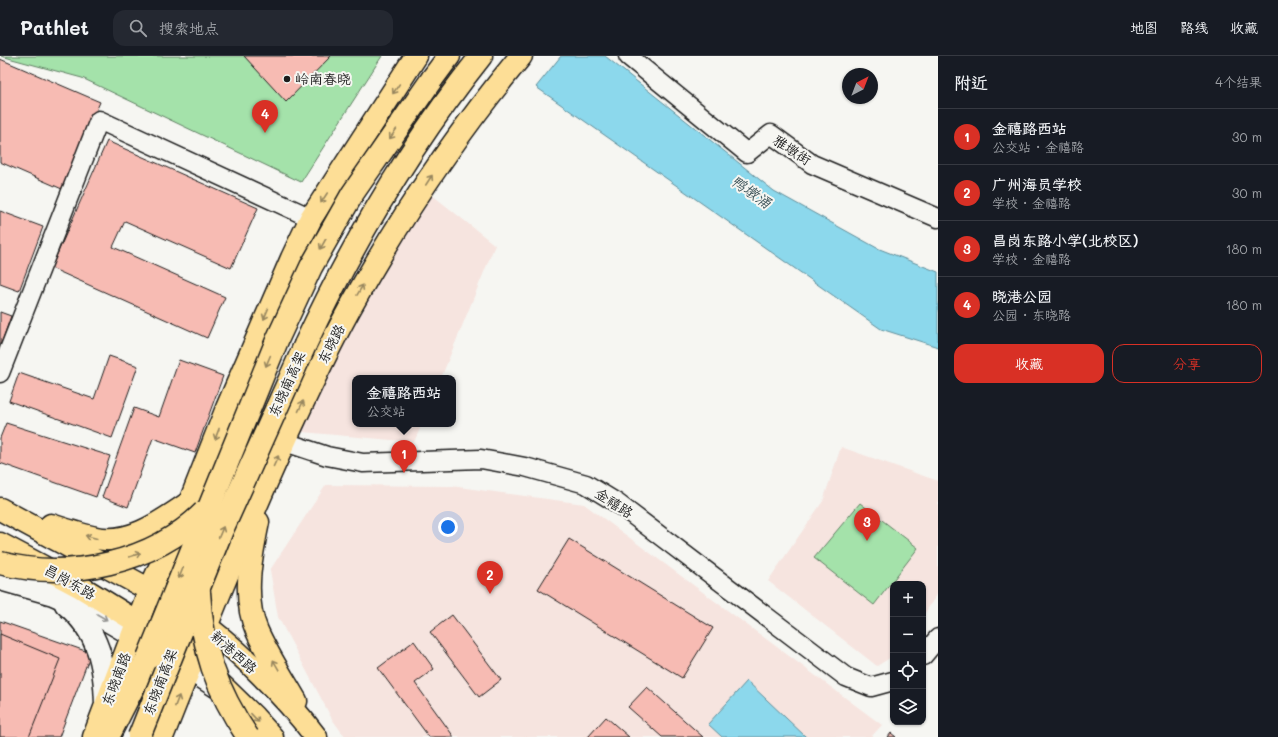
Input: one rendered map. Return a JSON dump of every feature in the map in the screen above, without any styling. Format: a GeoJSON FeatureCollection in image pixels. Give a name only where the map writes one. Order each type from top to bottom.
{"type":"FeatureCollection","features":[{"type":"Feature","properties":{"kind":"main road"},"geometry":{"type":"LineString","coordinates":[[136,628],[146,588],[190,502],[272,301],[311,218],[416,56]]}},
{"type":"Feature","properties":{"kind":"main road","name":"东晓南高架"},"geometry":{"type":"LineString","coordinates":[[139,737],[161,647],[217,484],[278,338],[324,241],[366,173],[449,56]]}},
{"type":"Feature","properties":{"kind":"main road","name":"东晓南高架"},"geometry":{"type":"LineString","coordinates":[[118,737],[161,647],[222,530],[305,345],[347,261],[382,198],[403,165],[435,118],[481,56]]}},
{"type":"Feature","properties":{"kind":"main road","name":"东晓路"},"geometry":{"type":"LineString","coordinates":[[191,664],[267,480],[349,310],[501,65],[520,56]]}},
{"type":"Feature","properties":{"kind":"main road"},"geometry":{"type":"LineString","coordinates":[[347,261],[406,170],[455,106],[501,65]]}},
{"type":"Feature","properties":{"kind":"main road"},"geometry":{"type":"LineString","coordinates":[[0,563],[48,569],[92,567],[139,553],[178,534],[207,509],[236,474],[255,444],[305,345]]}},
{"type":"Feature","properties":{"kind":"main road"},"geometry":{"type":"LineString","coordinates":[[267,480],[250,569],[252,614],[257,630],[316,736]]}},
{"type":"Feature","properties":{"kind":"main road"},"geometry":{"type":"LineString","coordinates":[[217,484],[208,517],[198,578],[203,636],[208,658],[223,696],[248,737]]}},
{"type":"Feature","properties":{"kind":"main road"},"geometry":{"type":"LineString","coordinates":[[5,512],[97,538],[118,538],[141,533],[190,502]]}},
{"type":"Feature","properties":{"kind":"main road"},"geometry":{"type":"LineString","coordinates":[[5,512],[146,588],[161,606],[161,647],[144,737]]}},
{"type":"Feature","properties":{"kind":"main road","name":"昌岗东路"},"geometry":{"type":"LineString","coordinates":[[0,544],[79,586],[136,628]]}},
{"type":"Feature","properties":{"kind":"main road"},"geometry":{"type":"LineString","coordinates":[[0,557],[71,608],[92,634],[102,657],[106,680],[106,705]]}},
{"type":"Feature","properties":{"kind":"main road"},"geometry":{"type":"LineString","coordinates":[[0,579],[53,594],[136,628],[161,647],[191,664],[237,700],[272,737]]}},
{"type":"Feature","properties":{"kind":"main road","name":"新港西路"},"geometry":{"type":"LineString","coordinates":[[146,588],[259,674],[316,736]]}},
{"type":"Feature","properties":{"kind":"main road","name":"东晓南路"},"geometry":{"type":"LineString","coordinates":[[94,737],[136,628]]}},
{"type":"Feature","properties":{"kind":"main road"},"geometry":{"type":"LineString","coordinates":[[108,737],[161,647],[204,631]]}},
{"type":"Feature","properties":{"kind":"main road"},"geometry":{"type":"LineString","coordinates":[[130,737],[161,647]]}},
{"type":"Feature","properties":{"kind":"main road"},"geometry":{"type":"LineString","coordinates":[[162,737],[191,664]]}},
{"type":"Feature","properties":{"kind":"main road"},"geometry":{"type":"LineString","coordinates":[[237,700],[259,674]]}},
{"type":"Feature","properties":{"kind":"street","name":"雅墩街"},"geometry":{"type":"LineString","coordinates":[[628,56],[747,153],[771,134],[812,164],[938,218]]}},
{"type":"Feature","properties":{"kind":"street"},"geometry":{"type":"LineString","coordinates":[[0,373],[99,120],[311,218]]}},
{"type":"Feature","properties":{"kind":"street","name":"金禧路"},"geometry":{"type":"LineString","coordinates":[[285,442],[326,456],[363,463],[481,459],[525,467],[586,484],[617,503],[846,678],[871,687],[890,682]]}},
{"type":"Feature","properties":{"kind":"street"},"geometry":{"type":"LineString","coordinates":[[209,454],[267,480]]}},
{"type":"Feature","properties":{"kind":"street"},"geometry":{"type":"LineString","coordinates":[[926,653],[938,638]]}},
{"type":"Feature","properties":{"kind":"shaded area"},"geometry":{"type":"Polygon","coordinates":[[[431,194],[495,245],[442,375],[352,375],[352,427],[421,427],[414,442],[302,432],[354,316],[431,194]]]}},
{"type":"Feature","properties":{"kind":"shaded area"},"geometry":{"type":"Polygon","coordinates":[[[841,447],[938,481],[938,593],[926,611],[926,581],[890,581],[890,658],[877,666],[768,581],[823,501],[841,447]]]}},
{"type":"Feature","properties":{"kind":"shaded area"},"geometry":{"type":"Polygon","coordinates":[[[326,485],[451,486],[584,504],[882,725],[871,737],[345,737],[332,719],[278,617],[270,570],[326,485]]]}},
{"type":"Feature","properties":{"kind":"green space"},"geometry":{"type":"Polygon","coordinates":[[[1,56],[382,56],[301,182],[82,78],[1,56]]]}},
{"type":"Feature","properties":{"kind":"green space"},"geometry":{"type":"Polygon","coordinates":[[[860,503],[918,548],[893,581],[890,581],[890,584],[874,605],[814,558],[860,503]]]}},
{"type":"Feature","properties":{"kind":"water","name":"鸭墩涌"},"geometry":{"type":"Polygon","coordinates":[[[561,56],[605,56],[774,191],[877,248],[938,272],[938,347],[881,329],[536,87],[561,56]]]}},
{"type":"Feature","properties":{"kind":"water"},"geometry":{"type":"Polygon","coordinates":[[[747,681],[806,737],[722,737],[708,724],[747,681]]]}},
{"type":"Feature","properties":{"kind":"building","name":"岭南春晓"},"geometry":{"type":"Polygon","coordinates":[[[244,56],[331,56],[286,102],[244,56]]]}},
{"type":"Feature","properties":{"kind":"building"},"geometry":{"type":"Polygon","coordinates":[[[0,59],[100,102],[62,189],[0,162],[0,59]]]}},
{"type":"Feature","properties":{"kind":"building"},"geometry":{"type":"Polygon","coordinates":[[[107,141],[258,208],[231,268],[125,221],[113,247],[225,297],[207,338],[51,268],[107,141]]]}},
{"type":"Feature","properties":{"kind":"building"},"geometry":{"type":"Polygon","coordinates":[[[0,211],[43,227],[19,291],[0,284],[0,211]]]}},
{"type":"Feature","properties":{"kind":"building"},"geometry":{"type":"Polygon","coordinates":[[[0,312],[11,316],[0,347],[0,312]]]}},
{"type":"Feature","properties":{"kind":"building"},"geometry":{"type":"Polygon","coordinates":[[[109,356],[138,366],[112,438],[9,401],[19,373],[94,399],[109,356]]]}},
{"type":"Feature","properties":{"kind":"building"},"geometry":{"type":"Polygon","coordinates":[[[179,360],[223,376],[195,453],[153,438],[128,507],[102,497],[134,408],[159,417],[179,360]]]}},
{"type":"Feature","properties":{"kind":"building"},"geometry":{"type":"Polygon","coordinates":[[[6,423],[110,456],[96,497],[0,463],[0,438],[6,423]]]}},
{"type":"Feature","properties":{"kind":"building"},"geometry":{"type":"Polygon","coordinates":[[[569,539],[713,628],[682,678],[538,589],[569,539]]]}},
{"type":"Feature","properties":{"kind":"building"},"geometry":{"type":"Polygon","coordinates":[[[452,615],[501,680],[479,697],[430,632],[452,615]]]}},
{"type":"Feature","properties":{"kind":"building"},"geometry":{"type":"Polygon","coordinates":[[[0,621],[91,653],[59,737],[0,737],[0,621]]]}},
{"type":"Feature","properties":{"kind":"building"},"geometry":{"type":"Polygon","coordinates":[[[0,634],[60,659],[29,737],[0,737],[0,634]]]}},
{"type":"Feature","properties":{"kind":"building"},"geometry":{"type":"Polygon","coordinates":[[[414,641],[434,669],[415,683],[454,737],[429,737],[378,668],[414,641]]]}},
{"type":"Feature","properties":{"kind":"building"},"geometry":{"type":"Polygon","coordinates":[[[647,687],[703,737],[662,737],[628,707],[647,687]]]}},
{"type":"Feature","properties":{"kind":"building"},"geometry":{"type":"Polygon","coordinates":[[[606,717],[629,737],[588,737],[606,717]]]}},
{"type":"Feature","properties":{"kind":"building"},"geometry":{"type":"Polygon","coordinates":[[[891,733],[896,737],[888,737],[891,733]]]}},
{"type":"Feature","properties":{"kind":"place","name":"岭南春晓"},"geometry":{"type":"Point","coordinates":[287,79]}},
{"type":"Feature","properties":{"kind":"place","name":"晓港公园"},"geometry":{"type":"Point","coordinates":[265,133]}},
{"type":"Feature","properties":{"kind":"place","name":"金禧路西站"},"geometry":{"type":"Point","coordinates":[404,473]}},
{"type":"Feature","properties":{"kind":"place","name":"昌岗东路小学(北校区)"},"geometry":{"type":"Point","coordinates":[867,541]}},
{"type":"Feature","properties":{"kind":"place","name":"广州海员学校"},"geometry":{"type":"Point","coordinates":[490,594]}}]}
